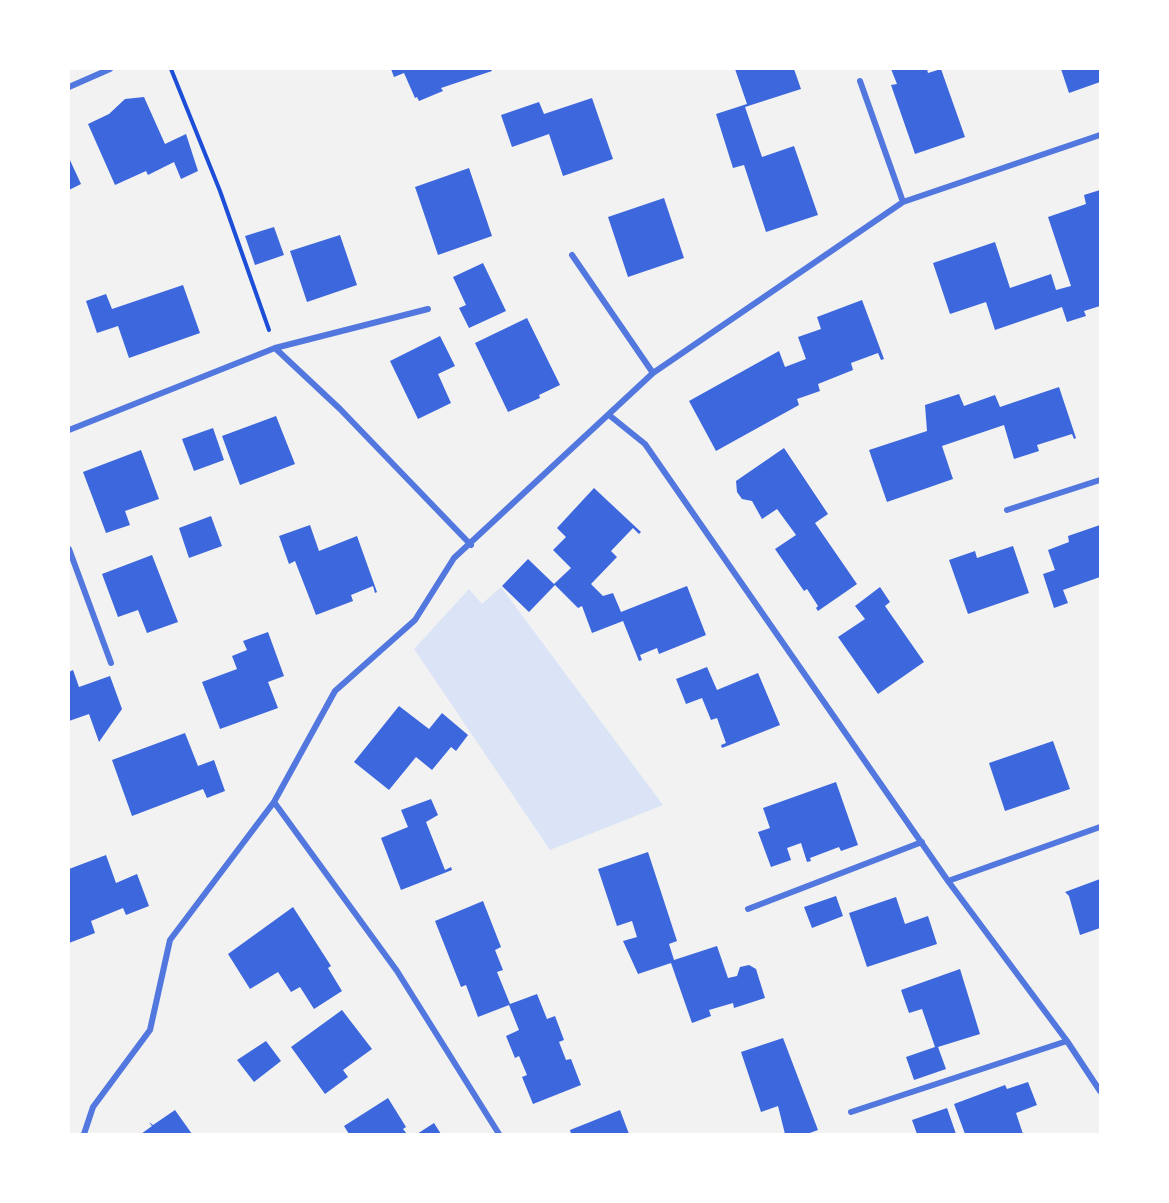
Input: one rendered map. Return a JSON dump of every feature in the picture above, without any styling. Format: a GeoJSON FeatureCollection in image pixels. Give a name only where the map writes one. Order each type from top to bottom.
{"type":"FeatureCollection","features":[{"type":"Feature","properties":{"kind":"street"},"geometry":{"type":"LineString","coordinates":[[69,87],[110,69]]}},
{"type":"Feature","properties":{"kind":"street"},"geometry":{"type":"LineString","coordinates":[[860,81],[903,202]]}},
{"type":"Feature","properties":{"kind":"street"},"geometry":{"type":"LineString","coordinates":[[84,1134],[93,1107],[150,1030],[170,940],[274,802],[335,691],[415,620],[454,558],[471,545],[653,373],[903,202],[1100,135]]}},
{"type":"Feature","properties":{"kind":"street"},"geometry":{"type":"LineString","coordinates":[[572,255],[653,373]]}},
{"type":"Feature","properties":{"kind":"street"},"geometry":{"type":"LineString","coordinates":[[69,430],[276,348],[428,309]]}},
{"type":"Feature","properties":{"kind":"street"},"geometry":{"type":"LineString","coordinates":[[276,348],[340,409],[471,545]]}},
{"type":"Feature","properties":{"kind":"street"},"geometry":{"type":"LineString","coordinates":[[609,415],[645,444],[948,881],[1067,1041],[1100,1091]]}},
{"type":"Feature","properties":{"kind":"street"},"geometry":{"type":"LineString","coordinates":[[1007,510],[1100,480]]}},
{"type":"Feature","properties":{"kind":"street"},"geometry":{"type":"LineString","coordinates":[[69,549],[111,663]]}},
{"type":"Feature","properties":{"kind":"street"},"geometry":{"type":"LineString","coordinates":[[274,802],[397,971],[500,1134]]}},
{"type":"Feature","properties":{"kind":"street"},"geometry":{"type":"LineString","coordinates":[[948,881],[1100,827]]}},
{"type":"Feature","properties":{"kind":"street"},"geometry":{"type":"LineString","coordinates":[[748,909],[922,842]]}},
{"type":"Feature","properties":{"kind":"street"},"geometry":{"type":"LineString","coordinates":[[851,1112],[1067,1041]]}},
{"type":"Feature","properties":{"kind":"path"},"geometry":{"type":"LineString","coordinates":[[171,69],[220,191],[276,348]]}},
{"type":"Feature","properties":{"kind":"shaded area"},"geometry":{"type":"Polygon","coordinates":[[[501,587],[663,805],[550,850],[414,649],[469,589],[482,604],[501,587]]]}},
{"type":"Feature","properties":{"kind":"building"},"geometry":{"type":"Polygon","coordinates":[[[391,69],[491,69],[492,71],[441,88],[443,91],[419,101],[417,97],[415,98],[404,73],[394,77],[391,69]]]}},
{"type":"Feature","properties":{"kind":"building"},"geometry":{"type":"Polygon","coordinates":[[[735,69],[794,69],[801,89],[745,107],[762,157],[794,146],[818,215],[766,232],[744,165],[733,168],[716,114],[747,104],[735,69]]]}},
{"type":"Feature","properties":{"kind":"building"},"geometry":{"type":"Polygon","coordinates":[[[891,69],[927,69],[928,73],[941,69],[965,137],[915,154],[891,85],[897,84],[891,69]]]}},
{"type":"Feature","properties":{"kind":"building"},"geometry":{"type":"Polygon","coordinates":[[[1061,69],[1100,69],[1100,82],[1069,93],[1061,69]]]}},
{"type":"Feature","properties":{"kind":"building"},"geometry":{"type":"Polygon","coordinates":[[[144,97],[165,144],[186,134],[198,171],[181,179],[174,162],[148,175],[146,171],[115,185],[88,124],[109,114],[125,99],[144,97]]]}},
{"type":"Feature","properties":{"kind":"building"},"geometry":{"type":"Polygon","coordinates":[[[592,98],[613,159],[563,176],[549,134],[512,147],[501,115],[539,102],[544,114],[592,98]]]}},
{"type":"Feature","properties":{"kind":"building"},"geometry":{"type":"Polygon","coordinates":[[[69,158],[81,184],[69,190],[69,158]]]}},
{"type":"Feature","properties":{"kind":"building"},"geometry":{"type":"Polygon","coordinates":[[[469,168],[492,236],[438,255],[415,187],[469,168]]]}},
{"type":"Feature","properties":{"kind":"building"},"geometry":{"type":"Polygon","coordinates":[[[1100,190],[1100,306],[1084,311],[1086,316],[1067,322],[1062,307],[995,330],[986,302],[950,314],[933,263],[995,242],[1010,288],[1051,274],[1056,290],[1071,286],[1048,217],[1086,204],[1084,195],[1100,190]]]}},
{"type":"Feature","properties":{"kind":"building"},"geometry":{"type":"Polygon","coordinates":[[[664,198],[684,258],[628,277],[608,217],[664,198]]]}},
{"type":"Feature","properties":{"kind":"building"},"geometry":{"type":"Polygon","coordinates":[[[274,227],[284,255],[255,265],[245,236],[274,227]]]}},
{"type":"Feature","properties":{"kind":"building"},"geometry":{"type":"Polygon","coordinates":[[[340,235],[357,285],[307,302],[290,251],[340,235]]]}},
{"type":"Feature","properties":{"kind":"building"},"geometry":{"type":"Polygon","coordinates":[[[483,263],[506,311],[469,328],[459,308],[466,305],[453,277],[483,263]]]}},
{"type":"Feature","properties":{"kind":"building"},"geometry":{"type":"Polygon","coordinates":[[[183,285],[200,333],[129,358],[118,326],[97,333],[86,301],[106,294],[112,309],[183,285]]]}},
{"type":"Feature","properties":{"kind":"building"},"geometry":{"type":"Polygon","coordinates":[[[862,300],[884,359],[881,360],[878,353],[851,363],[853,370],[818,384],[820,391],[797,399],[799,405],[716,451],[689,401],[779,351],[785,367],[806,359],[798,337],[821,329],[817,317],[862,300]]]}},
{"type":"Feature","properties":{"kind":"building"},"geometry":{"type":"Polygon","coordinates":[[[527,318],[560,385],[539,395],[540,398],[508,412],[475,343],[527,318]]]}},
{"type":"Feature","properties":{"kind":"building"},"geometry":{"type":"Polygon","coordinates":[[[440,336],[455,366],[438,374],[451,403],[418,419],[390,361],[440,336]]]}},
{"type":"Feature","properties":{"kind":"building"},"geometry":{"type":"Polygon","coordinates":[[[1059,387],[1076,438],[1074,439],[1072,434],[1037,445],[1039,451],[1014,459],[1004,425],[942,446],[953,479],[887,502],[869,450],[927,431],[925,405],[959,394],[964,406],[995,395],[1000,407],[1059,387]]]}},
{"type":"Feature","properties":{"kind":"building"},"geometry":{"type":"Polygon","coordinates":[[[276,416],[295,464],[240,485],[222,436],[276,416]]]}},
{"type":"Feature","properties":{"kind":"building"},"geometry":{"type":"Polygon","coordinates":[[[213,428],[224,460],[194,471],[182,439],[213,428]]]}},
{"type":"Feature","properties":{"kind":"building"},"geometry":{"type":"Polygon","coordinates":[[[784,448],[828,514],[815,523],[857,584],[818,611],[816,608],[818,606],[807,589],[804,591],[775,549],[796,535],[777,509],[762,519],[752,501],[742,499],[737,492],[736,481],[784,448]]]}},
{"type":"Feature","properties":{"kind":"building"},"geometry":{"type":"Polygon","coordinates":[[[141,450],[159,499],[125,511],[130,525],[106,533],[83,472],[141,450]]]}},
{"type":"Feature","properties":{"kind":"building"},"geometry":{"type":"Polygon","coordinates":[[[594,488],[641,532],[639,534],[633,528],[611,551],[617,557],[591,584],[603,596],[613,593],[621,612],[687,586],[706,635],[659,654],[657,648],[640,655],[642,660],[639,661],[623,621],[592,633],[582,606],[578,608],[555,585],[529,612],[502,586],[528,559],[554,584],[571,568],[553,550],[566,537],[557,528],[594,488]]]}},
{"type":"Feature","properties":{"kind":"building"},"geometry":{"type":"Polygon","coordinates":[[[211,516],[222,546],[189,558],[179,528],[211,516]]]}},
{"type":"Feature","properties":{"kind":"building"},"geometry":{"type":"Polygon","coordinates":[[[310,525],[319,551],[357,536],[377,592],[375,593],[373,586],[351,595],[353,601],[316,615],[295,561],[289,564],[279,536],[310,525]]]}},
{"type":"Feature","properties":{"kind":"building"},"geometry":{"type":"Polygon","coordinates":[[[1100,525],[1100,577],[1063,590],[1068,603],[1054,608],[1043,574],[1055,570],[1048,550],[1069,542],[1068,536],[1100,525]]]}},
{"type":"Feature","properties":{"kind":"building"},"geometry":{"type":"Polygon","coordinates":[[[1013,546],[1029,593],[968,614],[949,560],[975,551],[977,558],[1013,546]]]}},
{"type":"Feature","properties":{"kind":"building"},"geometry":{"type":"Polygon","coordinates":[[[152,555],[178,622],[147,633],[138,610],[118,617],[102,574],[152,555]]]}},
{"type":"Feature","properties":{"kind":"building"},"geometry":{"type":"Polygon","coordinates":[[[880,587],[890,602],[885,606],[924,662],[878,694],[838,637],[865,619],[855,606],[880,587]]]}},
{"type":"Feature","properties":{"kind":"building"},"geometry":{"type":"Polygon","coordinates":[[[268,632],[284,676],[268,682],[278,708],[220,729],[202,682],[237,669],[232,656],[247,650],[243,641],[268,632]]]}},
{"type":"Feature","properties":{"kind":"building"},"geometry":{"type":"Polygon","coordinates":[[[707,667],[717,690],[758,673],[780,725],[722,748],[721,745],[726,743],[717,718],[711,720],[702,698],[686,704],[676,679],[707,667]]]}},
{"type":"Feature","properties":{"kind":"building"},"geometry":{"type":"Polygon","coordinates":[[[73,670],[79,687],[110,676],[122,709],[99,742],[89,714],[69,721],[69,672],[73,670]]]}},
{"type":"Feature","properties":{"kind":"building"},"geometry":{"type":"Polygon","coordinates":[[[399,706],[429,729],[442,713],[468,735],[456,751],[451,747],[432,770],[416,757],[389,790],[354,762],[399,706]]]}},
{"type":"Feature","properties":{"kind":"building"},"geometry":{"type":"Polygon","coordinates":[[[185,733],[198,766],[214,760],[225,791],[207,798],[203,789],[132,816],[112,760],[185,733]]]}},
{"type":"Feature","properties":{"kind":"building"},"geometry":{"type":"Polygon","coordinates":[[[1053,741],[1070,789],[1005,811],[989,763],[1053,741]]]}},
{"type":"Feature","properties":{"kind":"building"},"geometry":{"type":"Polygon","coordinates":[[[836,782],[858,845],[841,851],[839,847],[810,858],[811,861],[807,862],[801,843],[787,848],[791,860],[771,867],[758,832],[770,828],[763,808],[836,782]]]}},
{"type":"Feature","properties":{"kind":"building"},"geometry":{"type":"Polygon","coordinates":[[[431,799],[438,815],[426,822],[445,870],[451,867],[452,870],[401,890],[381,838],[408,827],[401,810],[431,799]]]}},
{"type":"Feature","properties":{"kind":"building"},"geometry":{"type":"Polygon","coordinates":[[[648,852],[677,941],[669,944],[674,960],[717,946],[728,978],[737,976],[740,967],[749,965],[756,969],[765,998],[734,1008],[733,1003],[709,1010],[711,1016],[692,1023],[671,963],[638,974],[623,941],[637,937],[632,921],[617,926],[598,869],[648,852]]]}},
{"type":"Feature","properties":{"kind":"building"},"geometry":{"type":"Polygon","coordinates":[[[106,855],[116,883],[137,874],[149,906],[126,915],[123,908],[91,921],[95,933],[69,943],[69,869],[106,855]]]}},
{"type":"Feature","properties":{"kind":"building"},"geometry":{"type":"Polygon","coordinates":[[[1100,879],[1100,928],[1080,935],[1069,896],[1065,892],[1100,879]]]}},
{"type":"Feature","properties":{"kind":"building"},"geometry":{"type":"Polygon","coordinates":[[[836,896],[843,916],[812,928],[804,907],[836,896]]]}},
{"type":"Feature","properties":{"kind":"building"},"geometry":{"type":"Polygon","coordinates":[[[896,897],[905,924],[928,916],[937,944],[867,967],[849,913],[896,897]]]}},
{"type":"Feature","properties":{"kind":"building"},"geometry":{"type":"Polygon","coordinates":[[[483,901],[501,947],[495,950],[503,970],[497,972],[510,1004],[537,994],[547,1019],[555,1016],[564,1040],[559,1042],[566,1060],[571,1059],[581,1085],[533,1104],[522,1077],[527,1075],[519,1056],[515,1058],[506,1036],[519,1030],[509,1005],[478,1017],[466,985],[461,987],[435,921],[483,901]]]}},
{"type":"Feature","properties":{"kind":"building"},"geometry":{"type":"Polygon","coordinates":[[[293,907],[331,966],[328,968],[342,991],[314,1009],[300,987],[291,992],[278,972],[250,989],[228,954],[293,907]]]}},
{"type":"Feature","properties":{"kind":"building"},"geometry":{"type":"Polygon","coordinates":[[[960,969],[980,1034],[938,1047],[946,1069],[914,1080],[906,1057],[935,1047],[922,1009],[909,1013],[901,990],[960,969]]]}},
{"type":"Feature","properties":{"kind":"building"},"geometry":{"type":"Polygon","coordinates":[[[342,1010],[372,1049],[343,1070],[348,1077],[325,1094],[291,1047],[342,1010]]]}},
{"type":"Feature","properties":{"kind":"building"},"geometry":{"type":"Polygon","coordinates":[[[783,1038],[818,1130],[807,1134],[785,1134],[778,1106],[761,1112],[741,1052],[783,1038]]]}},
{"type":"Feature","properties":{"kind":"building"},"geometry":{"type":"Polygon","coordinates":[[[266,1041],[281,1061],[254,1082],[237,1060],[266,1041]]]}},
{"type":"Feature","properties":{"kind":"building"},"geometry":{"type":"Polygon","coordinates":[[[1028,1082],[1037,1105],[1016,1113],[1023,1134],[965,1134],[954,1104],[1005,1085],[1007,1089],[1028,1082]]]}},
{"type":"Feature","properties":{"kind":"building"},"geometry":{"type":"Polygon","coordinates":[[[388,1098],[406,1127],[403,1129],[407,1134],[349,1134],[344,1126],[388,1098]]]}},
{"type":"Feature","properties":{"kind":"building"},"geometry":{"type":"Polygon","coordinates":[[[947,1108],[956,1134],[917,1134],[912,1120],[947,1108]]]}},
{"type":"Feature","properties":{"kind":"building"},"geometry":{"type":"Polygon","coordinates":[[[175,1110],[192,1134],[141,1134],[152,1126],[149,1122],[153,1125],[175,1110]]]}},
{"type":"Feature","properties":{"kind":"building"},"geometry":{"type":"Polygon","coordinates":[[[620,1110],[629,1134],[571,1134],[570,1130],[620,1110]]]}},
{"type":"Feature","properties":{"kind":"building"},"geometry":{"type":"Polygon","coordinates":[[[434,1123],[441,1134],[417,1134],[434,1123]]]}}]}
